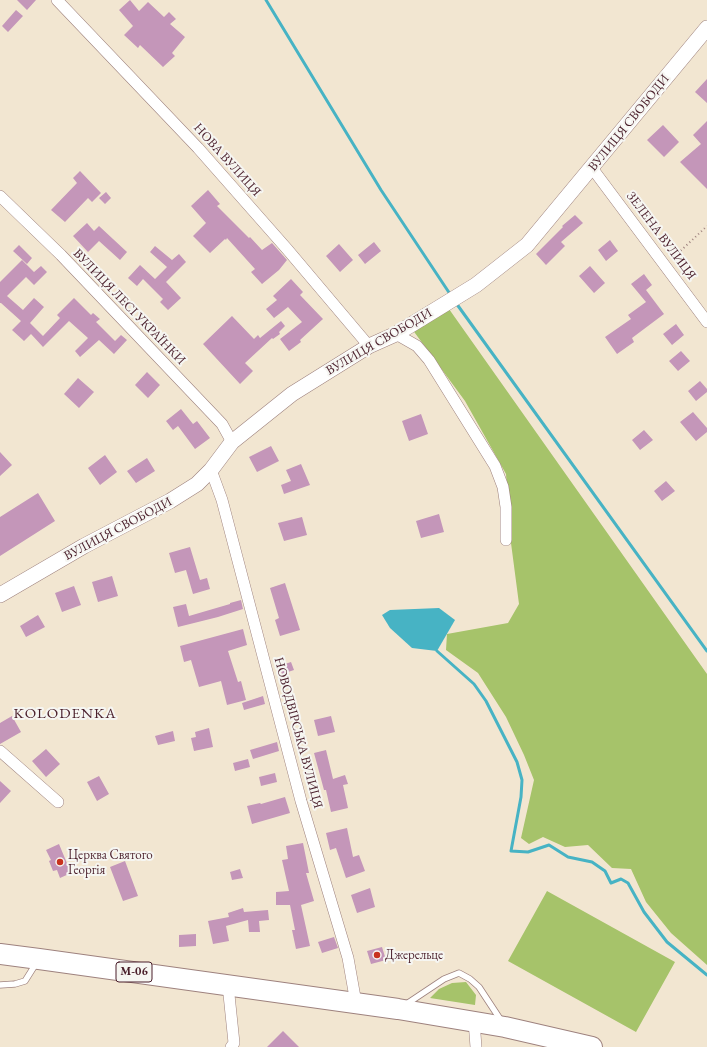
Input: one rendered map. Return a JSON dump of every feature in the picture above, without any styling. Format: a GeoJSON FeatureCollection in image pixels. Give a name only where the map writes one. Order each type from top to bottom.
{"type":"FeatureCollection","features":[{"type":"Feature","properties":{"kind":"highway","name":"М-06"},"geometry":{"type":"LineString","coordinates":[[0,954],[398,1009],[505,1027],[592,1047]]}},
{"type":"Feature","properties":{"kind":"main road","name":"ВУЛИЦЯ СВОБОДИ"},"geometry":{"type":"LineString","coordinates":[[0,594],[84,546],[170,501],[197,484],[211,470],[232,442],[292,394],[369,346],[396,334],[476,285],[527,245],[707,28]]}},
{"type":"Feature","properties":{"kind":"street","name":"НОВА ВУЛИЦЯ"},"geometry":{"type":"LineString","coordinates":[[57,0],[198,148],[287,249],[369,346]]}},
{"type":"Feature","properties":{"kind":"street","name":"ЗЕЛЕНА ВУЛИЦЯ"},"geometry":{"type":"LineString","coordinates":[[592,168],[707,322]]}},
{"type":"Feature","properties":{"kind":"street","name":"ВУЛИЦЯ ЛЕСІ УКРАЇНКИ"},"geometry":{"type":"LineString","coordinates":[[0,196],[61,255],[222,424],[232,442]]}},
{"type":"Feature","properties":{"kind":"street"},"geometry":{"type":"LineString","coordinates":[[396,334],[417,346],[429,360],[495,466],[503,487],[506,507],[506,540]]}},
{"type":"Feature","properties":{"kind":"street","name":"НОВОДВІРСЬКА ВУЛИЦЯ"},"geometry":{"type":"LineString","coordinates":[[211,470],[222,500],[301,802],[348,958],[356,1003]]}},
{"type":"Feature","properties":{"kind":"street"},"geometry":{"type":"LineString","coordinates":[[0,751],[58,802]]}},
{"type":"Feature","properties":{"kind":"street"},"geometry":{"type":"LineString","coordinates":[[228,985],[234,1043],[231,1047]]}},
{"type":"Feature","properties":{"kind":"street"},"geometry":{"type":"LineString","coordinates":[[474,1021],[476,1047]]}},
{"type":"Feature","properties":{"kind":"lane"},"geometry":{"type":"LineString","coordinates":[[0,985],[15,984],[25,981],[39,959]]}},
{"type":"Feature","properties":{"kind":"lane"},"geometry":{"type":"LineString","coordinates":[[398,1009],[444,979],[459,973],[470,979],[479,987],[505,1027]]}},
{"type":"Feature","properties":{"kind":"path"},"geometry":{"type":"LineString","coordinates":[[665,266],[707,226]]}},
{"type":"Feature","properties":{"kind":"green space"},"geometry":{"type":"Polygon","coordinates":[[[449,309],[707,674],[707,965],[671,933],[646,902],[631,869],[612,868],[588,845],[565,847],[543,837],[529,844],[521,838],[534,780],[506,717],[478,673],[446,650],[447,634],[508,623],[519,604],[511,543],[506,474],[465,401],[412,329],[449,309]]]}},
{"type":"Feature","properties":{"kind":"green space"},"geometry":{"type":"Polygon","coordinates":[[[547,891],[675,962],[636,1032],[508,961],[547,891]]]}},
{"type":"Feature","properties":{"kind":"green space"},"geometry":{"type":"Polygon","coordinates":[[[466,982],[476,995],[475,1005],[430,998],[439,989],[452,983],[466,982]]]}},
{"type":"Feature","properties":{"kind":"water"},"geometry":{"type":"Polygon","coordinates":[[[439,608],[455,620],[437,651],[412,648],[390,628],[382,615],[390,610],[439,608]]]}},
{"type":"Feature","properties":{"kind":"building"},"geometry":{"type":"Polygon","coordinates":[[[17,0],[36,0],[27,10],[17,0]]]}},
{"type":"Feature","properties":{"kind":"building"},"geometry":{"type":"Polygon","coordinates":[[[130,0],[139,11],[148,2],[164,17],[169,12],[176,19],[170,24],[185,37],[172,53],[175,56],[163,67],[140,45],[138,48],[124,35],[133,26],[119,10],[130,0]]]}},
{"type":"Feature","properties":{"kind":"building"},"geometry":{"type":"Polygon","coordinates":[[[16,10],[23,16],[8,32],[2,26],[16,10]]]}},
{"type":"Feature","properties":{"kind":"building"},"geometry":{"type":"Polygon","coordinates":[[[707,79],[707,103],[695,92],[707,79]]]}},
{"type":"Feature","properties":{"kind":"building"},"geometry":{"type":"Polygon","coordinates":[[[707,121],[707,189],[680,162],[701,144],[693,135],[707,121]]]}},
{"type":"Feature","properties":{"kind":"building"},"geometry":{"type":"Polygon","coordinates":[[[663,125],[679,142],[664,157],[647,140],[663,125]]]}},
{"type":"Feature","properties":{"kind":"building"},"geometry":{"type":"Polygon","coordinates":[[[80,171],[101,193],[92,202],[88,198],[65,222],[51,210],[77,183],[73,178],[80,171]]]}},
{"type":"Feature","properties":{"kind":"building"},"geometry":{"type":"Polygon","coordinates":[[[208,190],[220,204],[217,206],[262,250],[272,243],[287,260],[279,270],[262,284],[251,272],[255,269],[227,238],[210,253],[193,236],[206,223],[191,206],[208,190]]]}},
{"type":"Feature","properties":{"kind":"building"},"geometry":{"type":"Polygon","coordinates":[[[106,192],[111,198],[105,204],[99,198],[106,192]]]}},
{"type":"Feature","properties":{"kind":"building"},"geometry":{"type":"Polygon","coordinates":[[[575,215],[583,223],[561,242],[565,246],[546,265],[536,254],[563,227],[562,226],[575,215]]]}},
{"type":"Feature","properties":{"kind":"building"},"geometry":{"type":"Polygon","coordinates":[[[87,223],[94,231],[99,226],[127,252],[120,260],[99,241],[88,252],[73,236],[87,223]]]}},
{"type":"Feature","properties":{"kind":"building"},"geometry":{"type":"Polygon","coordinates":[[[610,240],[618,251],[606,261],[598,250],[610,240]]]}},
{"type":"Feature","properties":{"kind":"building"},"geometry":{"type":"Polygon","coordinates":[[[374,242],[381,251],[365,264],[358,255],[374,242]]]}},
{"type":"Feature","properties":{"kind":"building"},"geometry":{"type":"Polygon","coordinates":[[[339,244],[353,260],[340,272],[326,256],[339,244]]]}},
{"type":"Feature","properties":{"kind":"building"},"geometry":{"type":"Polygon","coordinates":[[[19,245],[32,258],[27,264],[13,251],[19,245]]]}},
{"type":"Feature","properties":{"kind":"building"},"geometry":{"type":"Polygon","coordinates":[[[155,246],[172,260],[179,254],[186,262],[166,282],[181,298],[168,310],[160,302],[163,299],[143,279],[137,286],[128,278],[140,265],[155,279],[167,267],[150,252],[155,246]]]}},
{"type":"Feature","properties":{"kind":"building"},"geometry":{"type":"Polygon","coordinates":[[[22,260],[34,272],[41,266],[47,272],[34,285],[26,277],[7,296],[23,310],[34,298],[44,307],[30,323],[43,336],[60,318],[57,315],[74,298],[91,315],[93,313],[100,319],[96,322],[115,341],[121,335],[127,340],[114,354],[99,340],[80,357],[75,351],[88,338],[69,321],[43,347],[31,334],[24,341],[12,330],[21,321],[0,303],[0,282],[22,260]]]}},
{"type":"Feature","properties":{"kind":"building"},"geometry":{"type":"Polygon","coordinates":[[[590,266],[605,283],[594,293],[579,276],[590,266]]]}},
{"type":"Feature","properties":{"kind":"building"},"geometry":{"type":"Polygon","coordinates":[[[644,274],[652,285],[646,290],[664,314],[632,338],[634,342],[617,354],[605,337],[631,319],[628,315],[646,302],[631,284],[644,274]]]}},
{"type":"Feature","properties":{"kind":"building"},"geometry":{"type":"Polygon","coordinates":[[[291,279],[303,292],[300,295],[323,319],[300,340],[301,342],[289,351],[280,339],[302,322],[288,307],[274,318],[266,309],[277,300],[273,296],[291,279]]]}},
{"type":"Feature","properties":{"kind":"building"},"geometry":{"type":"Polygon","coordinates":[[[232,316],[254,339],[258,335],[260,338],[281,321],[285,326],[279,332],[280,334],[273,339],[272,338],[245,363],[253,371],[240,384],[203,344],[232,316]]]}},
{"type":"Feature","properties":{"kind":"building"},"geometry":{"type":"Polygon","coordinates":[[[676,324],[684,335],[672,345],[663,334],[676,324]]]}},
{"type":"Feature","properties":{"kind":"building"},"geometry":{"type":"Polygon","coordinates":[[[681,351],[690,361],[678,371],[669,361],[681,351]]]}},
{"type":"Feature","properties":{"kind":"building"},"geometry":{"type":"Polygon","coordinates":[[[147,372],[160,385],[148,398],[135,385],[147,372]]]}},
{"type":"Feature","properties":{"kind":"building"},"geometry":{"type":"Polygon","coordinates":[[[78,378],[94,392],[79,408],[64,394],[78,378]]]}},
{"type":"Feature","properties":{"kind":"building"},"geometry":{"type":"Polygon","coordinates":[[[700,381],[707,389],[707,392],[696,401],[688,391],[700,381]]]}},
{"type":"Feature","properties":{"kind":"building"},"geometry":{"type":"Polygon","coordinates":[[[181,409],[193,424],[197,421],[210,438],[195,449],[178,426],[173,430],[166,421],[181,409]]]}},
{"type":"Feature","properties":{"kind":"building"},"geometry":{"type":"Polygon","coordinates":[[[693,412],[707,428],[707,432],[696,441],[680,422],[693,412]]]}},
{"type":"Feature","properties":{"kind":"building"},"geometry":{"type":"Polygon","coordinates":[[[421,414],[428,434],[409,441],[402,421],[421,414]]]}},
{"type":"Feature","properties":{"kind":"building"},"geometry":{"type":"Polygon","coordinates":[[[644,430],[653,440],[640,450],[632,440],[644,430]]]}},
{"type":"Feature","properties":{"kind":"building"},"geometry":{"type":"Polygon","coordinates":[[[271,446],[279,461],[257,472],[249,457],[271,446]]]}},
{"type":"Feature","properties":{"kind":"building"},"geometry":{"type":"Polygon","coordinates":[[[0,452],[12,465],[0,476],[0,452]]]}},
{"type":"Feature","properties":{"kind":"building"},"geometry":{"type":"Polygon","coordinates":[[[105,455],[117,472],[100,485],[88,468],[105,455]]]}},
{"type":"Feature","properties":{"kind":"building"},"geometry":{"type":"Polygon","coordinates":[[[147,458],[155,471],[136,483],[127,471],[147,458]]]}},
{"type":"Feature","properties":{"kind":"building"},"geometry":{"type":"Polygon","coordinates":[[[301,464],[310,485],[284,494],[281,485],[291,481],[286,470],[301,464]]]}},
{"type":"Feature","properties":{"kind":"building"},"geometry":{"type":"Polygon","coordinates":[[[666,481],[675,491],[662,501],[654,491],[666,481]]]}},
{"type":"Feature","properties":{"kind":"building"},"geometry":{"type":"Polygon","coordinates":[[[38,493],[55,521],[0,556],[0,517],[38,493]]]}},
{"type":"Feature","properties":{"kind":"building"},"geometry":{"type":"Polygon","coordinates":[[[439,514],[444,532],[421,538],[416,521],[439,514]]]}},
{"type":"Feature","properties":{"kind":"building"},"geometry":{"type":"Polygon","coordinates":[[[302,517],[307,535],[284,541],[278,523],[302,517]]]}},
{"type":"Feature","properties":{"kind":"building"},"geometry":{"type":"Polygon","coordinates":[[[190,547],[200,580],[207,578],[210,589],[193,594],[186,570],[175,573],[169,553],[190,547]]]}},
{"type":"Feature","properties":{"kind":"building"},"geometry":{"type":"Polygon","coordinates":[[[112,576],[118,596],[98,602],[92,582],[112,576]]]}},
{"type":"Feature","properties":{"kind":"building"},"geometry":{"type":"Polygon","coordinates":[[[285,583],[300,630],[280,636],[275,620],[279,618],[270,588],[285,583]]]}},
{"type":"Feature","properties":{"kind":"building"},"geometry":{"type":"Polygon","coordinates":[[[74,586],[81,605],[62,612],[55,593],[74,586]]]}},
{"type":"Feature","properties":{"kind":"building"},"geometry":{"type":"Polygon","coordinates":[[[241,600],[243,609],[178,627],[173,607],[186,604],[189,616],[241,600]]]}},
{"type":"Feature","properties":{"kind":"building"},"geometry":{"type":"Polygon","coordinates":[[[38,615],[45,627],[26,637],[20,626],[38,615]]]}},
{"type":"Feature","properties":{"kind":"building"},"geometry":{"type":"Polygon","coordinates":[[[243,629],[247,645],[228,651],[238,682],[241,681],[246,700],[227,705],[221,681],[199,687],[191,660],[184,662],[180,646],[243,629]]]}},
{"type":"Feature","properties":{"kind":"building"},"geometry":{"type":"Polygon","coordinates":[[[291,662],[294,670],[282,674],[279,666],[291,662]]]}},
{"type":"Feature","properties":{"kind":"building"},"geometry":{"type":"Polygon","coordinates":[[[263,696],[265,704],[244,710],[242,703],[263,696]]]}},
{"type":"Feature","properties":{"kind":"building"},"geometry":{"type":"Polygon","coordinates":[[[12,716],[21,732],[0,744],[0,723],[12,716]]]}},
{"type":"Feature","properties":{"kind":"building"},"geometry":{"type":"Polygon","coordinates":[[[331,716],[335,732],[318,736],[314,720],[331,716]]]}},
{"type":"Feature","properties":{"kind":"building"},"geometry":{"type":"Polygon","coordinates":[[[209,728],[213,747],[194,751],[191,738],[196,737],[195,732],[209,728]]]}},
{"type":"Feature","properties":{"kind":"building"},"geometry":{"type":"Polygon","coordinates":[[[173,731],[175,741],[158,745],[155,736],[173,731]]]}},
{"type":"Feature","properties":{"kind":"building"},"geometry":{"type":"Polygon","coordinates":[[[277,742],[279,751],[253,759],[250,750],[277,742]]]}},
{"type":"Feature","properties":{"kind":"building"},"geometry":{"type":"Polygon","coordinates":[[[46,749],[60,764],[46,777],[32,761],[46,749]]]}},
{"type":"Feature","properties":{"kind":"building"},"geometry":{"type":"Polygon","coordinates":[[[326,750],[333,779],[345,775],[348,784],[343,785],[348,808],[331,812],[326,790],[324,790],[314,753],[326,750]]]}},
{"type":"Feature","properties":{"kind":"building"},"geometry":{"type":"Polygon","coordinates":[[[248,759],[250,767],[235,771],[233,763],[248,759]]]}},
{"type":"Feature","properties":{"kind":"building"},"geometry":{"type":"Polygon","coordinates":[[[275,773],[277,782],[261,786],[259,777],[275,773]]]}},
{"type":"Feature","properties":{"kind":"building"},"geometry":{"type":"Polygon","coordinates":[[[99,776],[109,794],[97,801],[87,782],[99,776]]]}},
{"type":"Feature","properties":{"kind":"building"},"geometry":{"type":"Polygon","coordinates":[[[0,781],[11,791],[0,803],[0,781]]]}},
{"type":"Feature","properties":{"kind":"building"},"geometry":{"type":"Polygon","coordinates":[[[285,797],[290,813],[252,824],[247,806],[261,804],[285,797]]]}},
{"type":"Feature","properties":{"kind":"building"},"geometry":{"type":"Polygon","coordinates":[[[347,828],[353,857],[359,855],[365,871],[346,878],[336,848],[330,850],[326,833],[347,828]]]}},
{"type":"Feature","properties":{"kind":"building"},"geometry":{"type":"Polygon","coordinates":[[[303,843],[309,873],[306,873],[314,901],[301,905],[310,946],[296,949],[292,930],[295,930],[290,905],[276,905],[276,892],[289,891],[282,860],[288,859],[286,846],[303,843]]]}},
{"type":"Feature","properties":{"kind":"building","name":"Церква Святого Георгія"},"geometry":{"type":"Polygon","coordinates":[[[59,844],[71,873],[60,878],[57,870],[53,871],[49,861],[51,860],[46,850],[59,844]]]}},
{"type":"Feature","properties":{"kind":"building"},"geometry":{"type":"Polygon","coordinates":[[[125,861],[138,896],[123,901],[110,867],[125,861]]]}},
{"type":"Feature","properties":{"kind":"building"},"geometry":{"type":"Polygon","coordinates":[[[240,869],[243,878],[232,880],[230,872],[240,869]]]}},
{"type":"Feature","properties":{"kind":"building"},"geometry":{"type":"Polygon","coordinates":[[[370,888],[375,907],[357,913],[351,895],[370,888]]]}},
{"type":"Feature","properties":{"kind":"building"},"geometry":{"type":"Polygon","coordinates":[[[243,908],[244,912],[268,910],[269,920],[259,921],[260,932],[249,932],[248,920],[226,926],[229,941],[213,944],[208,921],[229,917],[228,913],[243,908]]]}},
{"type":"Feature","properties":{"kind":"building"},"geometry":{"type":"Polygon","coordinates":[[[196,934],[196,946],[179,947],[179,935],[196,934]]]}},
{"type":"Feature","properties":{"kind":"building"},"geometry":{"type":"Polygon","coordinates":[[[334,937],[338,948],[322,953],[318,942],[334,937]]]}},
{"type":"Feature","properties":{"kind":"building","name":"Джерельце"},"geometry":{"type":"Polygon","coordinates":[[[382,947],[386,960],[371,964],[367,951],[382,947]]]}},
{"type":"Feature","properties":{"kind":"building"},"geometry":{"type":"Polygon","coordinates":[[[283,1031],[299,1047],[267,1047],[283,1031]]]}},
{"type":"Feature","properties":{"kind":"waterway"},"geometry":{"type":"LineString","coordinates":[[266,0],[381,190],[450,294]]}},
{"type":"Feature","properties":{"kind":"waterway"},"geometry":{"type":"LineString","coordinates":[[456,303],[707,651]]}},
{"type":"Feature","properties":{"kind":"waterway"},"geometry":{"type":"LineString","coordinates":[[437,651],[474,684],[486,701],[517,762],[522,780],[521,797],[511,851],[528,852],[549,845],[568,857],[592,862],[605,871],[611,883],[621,879],[628,883],[644,912],[667,942],[707,975]]}},
{"type":"Feature","properties":{"kind":"place","name":"Церква Святого Георгія"},"geometry":{"type":"Point","coordinates":[60,862]}},
{"type":"Feature","properties":{"kind":"place","name":"Джерельце"},"geometry":{"type":"Point","coordinates":[377,955]}},
{"type":"Feature","properties":{"kind":"district","name":"KOLODENKA"},"geometry":{"type":"Point","coordinates":[65,714]}}]}
